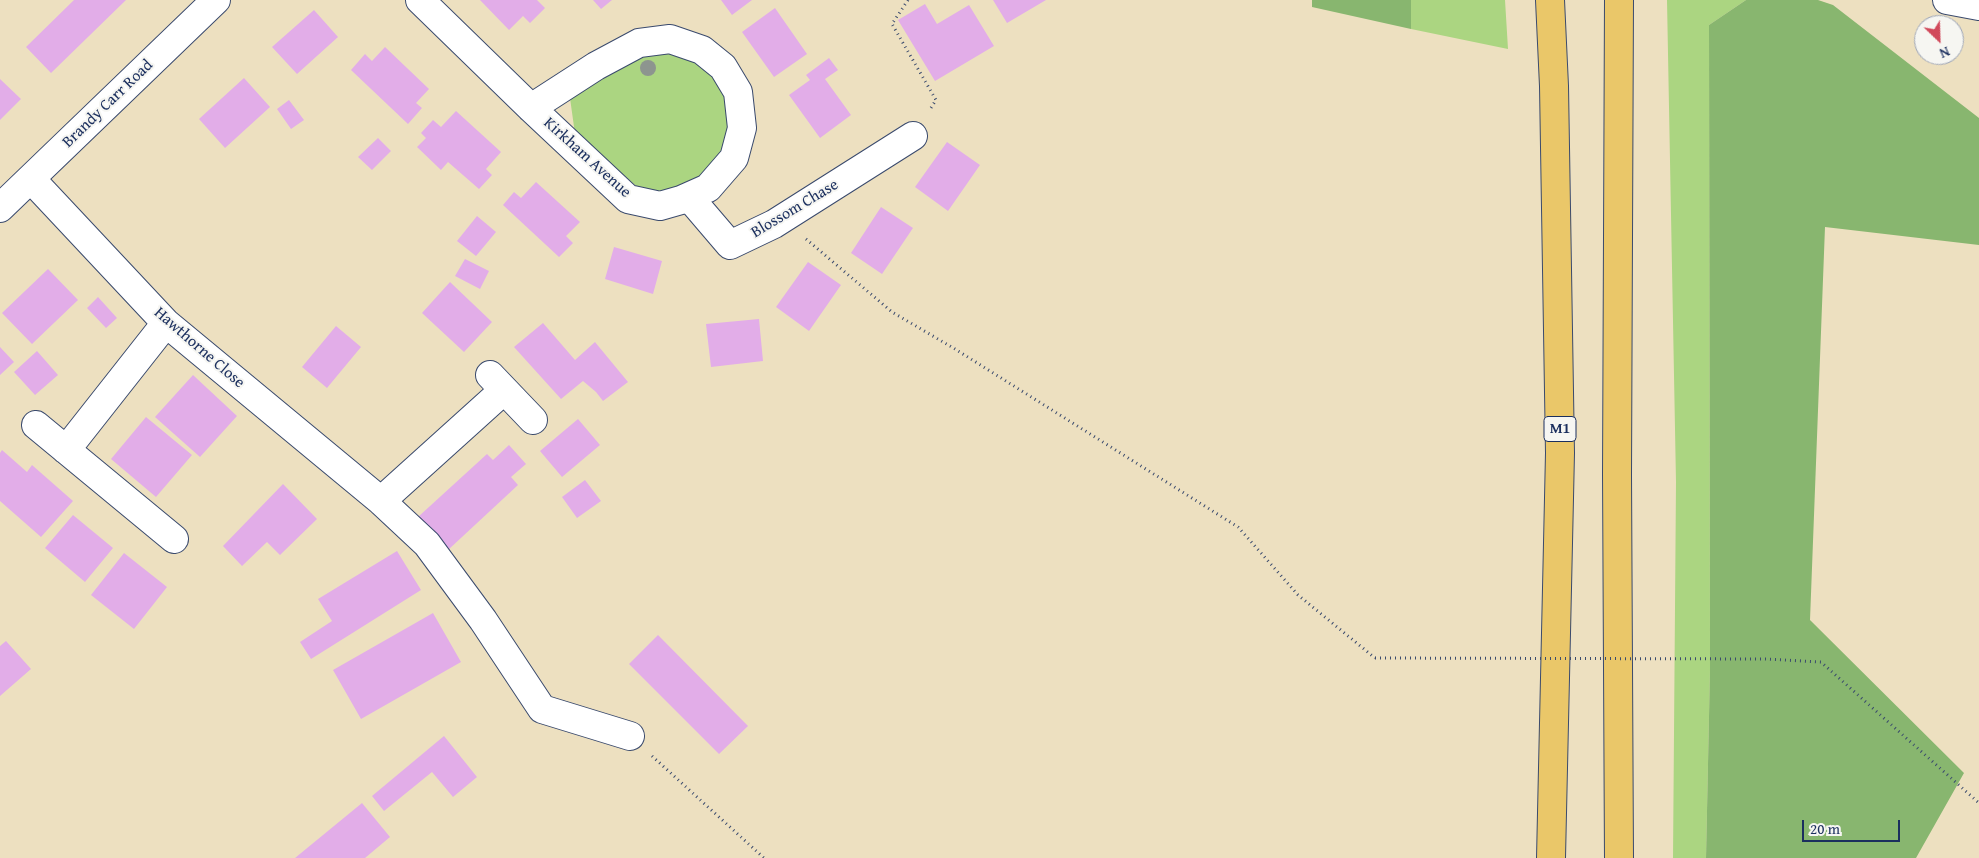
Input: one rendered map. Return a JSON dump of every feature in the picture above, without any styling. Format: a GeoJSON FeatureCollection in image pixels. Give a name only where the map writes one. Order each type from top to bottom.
{"type":"FeatureCollection","features":[{"type":"Feature","properties":{"kind":"highway","name":"M1"},"geometry":{"type":"LineString","coordinates":[[1550,0],[1554,86],[1560,453],[1551,858]]}},
{"type":"Feature","properties":{"kind":"highway"},"geometry":{"type":"LineString","coordinates":[[1619,0],[1617,465],[1619,858]]}},
{"type":"Feature","properties":{"kind":"street","name":"Brandy Carr Road"},"geometry":{"type":"LineString","coordinates":[[0,208],[216,0]]}},
{"type":"Feature","properties":{"kind":"street","name":"Kirkham Avenue"},"geometry":{"type":"LineString","coordinates":[[420,0],[531,108],[628,199],[660,206],[689,197],[708,188],[734,158],[742,128],[738,92],[723,67],[702,50],[670,39],[639,43],[596,66],[531,108]]}},
{"type":"Feature","properties":{"kind":"street"},"geometry":{"type":"LineString","coordinates":[[1946,0],[1979,6]]}},
{"type":"Feature","properties":{"kind":"street","name":"Blossom Chase"},"geometry":{"type":"LineString","coordinates":[[689,197],[730,246],[774,224],[913,136]]}},
{"type":"Feature","properties":{"kind":"street","name":"Hawthorne Close"},"geometry":{"type":"LineString","coordinates":[[31,179],[166,323],[381,501],[427,544],[483,620],[542,709],[630,736]]}},
{"type":"Feature","properties":{"kind":"street"},"geometry":{"type":"LineString","coordinates":[[66,450],[166,323]]}},
{"type":"Feature","properties":{"kind":"street"},"geometry":{"type":"LineString","coordinates":[[381,501],[497,383],[532,420]]}},
{"type":"Feature","properties":{"kind":"street"},"geometry":{"type":"LineString","coordinates":[[36,425],[174,540]]}},
{"type":"Feature","properties":{"kind":"path"},"geometry":{"type":"LineString","coordinates":[[908,0],[892,24],[936,100],[913,136]]}},
{"type":"Feature","properties":{"kind":"path"},"geometry":{"type":"LineString","coordinates":[[774,224],[801,234],[892,312],[955,349],[1238,527],[1298,595],[1375,658],[1765,659],[1821,662],[1979,803]]}},
{"type":"Feature","properties":{"kind":"path"},"geometry":{"type":"LineString","coordinates":[[630,736],[764,858]]}},
{"type":"Feature","properties":{"kind":"green space"},"geometry":{"type":"Polygon","coordinates":[[[1312,0],[1411,0],[1411,29],[1312,7],[1312,0]]]}},
{"type":"Feature","properties":{"kind":"green space"},"geometry":{"type":"Polygon","coordinates":[[[1411,0],[1505,0],[1508,49],[1411,29],[1411,0]]]}},
{"type":"Feature","properties":{"kind":"green space"},"geometry":{"type":"Polygon","coordinates":[[[1667,0],[1746,0],[1709,25],[1710,669],[1706,858],[1673,858],[1676,482],[1667,0]]]}},
{"type":"Feature","properties":{"kind":"green space"},"geometry":{"type":"Polygon","coordinates":[[[1746,0],[1818,0],[1833,5],[1979,118],[1979,245],[1825,227],[1810,620],[1964,773],[1916,858],[1706,858],[1710,669],[1709,25],[1746,0]]]}},
{"type":"Feature","properties":{"kind":"green space"},"geometry":{"type":"Polygon","coordinates":[[[657,51],[679,54],[700,63],[720,82],[729,100],[728,143],[716,166],[694,183],[666,192],[641,190],[575,134],[570,98],[638,56],[657,51]]]}},
{"type":"Feature","properties":{"kind":"building"},"geometry":{"type":"Polygon","coordinates":[[[74,0],[126,0],[51,73],[26,47],[74,0]]]}},
{"type":"Feature","properties":{"kind":"building"},"geometry":{"type":"Polygon","coordinates":[[[480,0],[537,0],[545,8],[530,23],[523,16],[509,30],[480,0]]]}},
{"type":"Feature","properties":{"kind":"building"},"geometry":{"type":"Polygon","coordinates":[[[593,0],[612,0],[601,9],[593,0]]]}},
{"type":"Feature","properties":{"kind":"building"},"geometry":{"type":"Polygon","coordinates":[[[721,0],[752,0],[732,15],[721,0]]]}},
{"type":"Feature","properties":{"kind":"building"},"geometry":{"type":"Polygon","coordinates":[[[993,0],[1046,0],[1007,23],[993,0]]]}},
{"type":"Feature","properties":{"kind":"building"},"geometry":{"type":"Polygon","coordinates":[[[925,4],[937,24],[969,5],[994,46],[935,81],[898,20],[925,4]]]}},
{"type":"Feature","properties":{"kind":"building"},"geometry":{"type":"Polygon","coordinates":[[[775,8],[807,54],[774,77],[742,32],[775,8]]]}},
{"type":"Feature","properties":{"kind":"building"},"geometry":{"type":"Polygon","coordinates":[[[314,10],[338,37],[297,74],[272,47],[314,10]]]}},
{"type":"Feature","properties":{"kind":"building"},"geometry":{"type":"Polygon","coordinates":[[[385,47],[429,89],[416,103],[422,108],[408,124],[351,70],[365,54],[372,61],[385,47]]]}},
{"type":"Feature","properties":{"kind":"building"},"geometry":{"type":"Polygon","coordinates":[[[829,58],[838,70],[825,79],[851,115],[820,138],[789,95],[810,80],[806,75],[829,58]]]}},
{"type":"Feature","properties":{"kind":"building"},"geometry":{"type":"Polygon","coordinates":[[[244,78],[270,107],[225,148],[199,119],[244,78]]]}},
{"type":"Feature","properties":{"kind":"building"},"geometry":{"type":"Polygon","coordinates":[[[0,79],[21,99],[0,120],[0,79]]]}},
{"type":"Feature","properties":{"kind":"building"},"geometry":{"type":"Polygon","coordinates":[[[289,100],[304,120],[291,129],[277,109],[289,100]]]}},
{"type":"Feature","properties":{"kind":"building"},"geometry":{"type":"Polygon","coordinates":[[[456,111],[501,152],[486,169],[492,175],[479,189],[448,162],[441,170],[417,147],[426,138],[421,133],[433,120],[441,127],[456,111]]]}},
{"type":"Feature","properties":{"kind":"building"},"geometry":{"type":"Polygon","coordinates":[[[378,138],[391,151],[372,170],[358,157],[378,138]]]}},
{"type":"Feature","properties":{"kind":"building"},"geometry":{"type":"Polygon","coordinates":[[[947,142],[980,165],[948,211],[915,187],[947,142]]]}},
{"type":"Feature","properties":{"kind":"building"},"geometry":{"type":"Polygon","coordinates":[[[536,182],[580,222],[566,236],[573,243],[559,257],[503,205],[514,192],[521,198],[536,182]]]}},
{"type":"Feature","properties":{"kind":"building"},"geometry":{"type":"Polygon","coordinates":[[[881,207],[913,228],[882,274],[851,253],[881,207]]]}},
{"type":"Feature","properties":{"kind":"building"},"geometry":{"type":"Polygon","coordinates":[[[477,216],[496,232],[476,256],[457,241],[477,216]]]}},
{"type":"Feature","properties":{"kind":"building"},"geometry":{"type":"Polygon","coordinates":[[[614,247],[662,261],[653,294],[605,279],[614,247]]]}},
{"type":"Feature","properties":{"kind":"building"},"geometry":{"type":"Polygon","coordinates":[[[465,259],[489,271],[480,289],[455,276],[465,259]]]}},
{"type":"Feature","properties":{"kind":"building"},"geometry":{"type":"Polygon","coordinates":[[[808,262],[841,285],[809,331],[776,307],[808,262]]]}},
{"type":"Feature","properties":{"kind":"building"},"geometry":{"type":"Polygon","coordinates":[[[48,269],[78,300],[32,344],[2,313],[48,269]]]}},
{"type":"Feature","properties":{"kind":"building"},"geometry":{"type":"Polygon","coordinates":[[[450,282],[492,322],[464,352],[422,313],[450,282]]]}},
{"type":"Feature","properties":{"kind":"building"},"geometry":{"type":"Polygon","coordinates":[[[98,297],[117,318],[106,328],[87,308],[98,297]]]}},
{"type":"Feature","properties":{"kind":"building"},"geometry":{"type":"Polygon","coordinates":[[[759,319],[763,361],[711,367],[706,324],[759,319]]]}},
{"type":"Feature","properties":{"kind":"building"},"geometry":{"type":"Polygon","coordinates":[[[543,323],[575,360],[595,342],[628,382],[603,401],[583,381],[561,399],[514,347],[543,323]]]}},
{"type":"Feature","properties":{"kind":"building"},"geometry":{"type":"Polygon","coordinates":[[[336,326],[361,347],[327,388],[302,367],[336,326]]]}},
{"type":"Feature","properties":{"kind":"building"},"geometry":{"type":"Polygon","coordinates":[[[0,347],[14,362],[0,375],[0,347]]]}},
{"type":"Feature","properties":{"kind":"building"},"geometry":{"type":"Polygon","coordinates":[[[37,351],[58,375],[35,395],[14,372],[37,351]]]}},
{"type":"Feature","properties":{"kind":"building"},"geometry":{"type":"Polygon","coordinates":[[[193,375],[237,416],[200,457],[155,417],[193,375]]]}},
{"type":"Feature","properties":{"kind":"building"},"geometry":{"type":"Polygon","coordinates":[[[146,417],[192,455],[156,497],[111,459],[146,417]]]}},
{"type":"Feature","properties":{"kind":"building"},"geometry":{"type":"Polygon","coordinates":[[[578,419],[600,445],[562,477],[540,451],[578,419]]]}},
{"type":"Feature","properties":{"kind":"building"},"geometry":{"type":"Polygon","coordinates":[[[509,445],[526,464],[511,477],[518,485],[448,550],[418,517],[487,454],[493,460],[509,445]]]}},
{"type":"Feature","properties":{"kind":"building"},"geometry":{"type":"Polygon","coordinates":[[[2,450],[27,472],[32,465],[73,501],[41,537],[0,501],[0,453],[2,450]]]}},
{"type":"Feature","properties":{"kind":"building"},"geometry":{"type":"Polygon","coordinates":[[[585,480],[601,501],[577,518],[562,497],[585,480]]]}},
{"type":"Feature","properties":{"kind":"building"},"geometry":{"type":"Polygon","coordinates":[[[283,484],[317,519],[280,555],[267,542],[242,566],[223,546],[283,484]]]}},
{"type":"Feature","properties":{"kind":"building"},"geometry":{"type":"Polygon","coordinates":[[[73,515],[113,548],[85,582],[45,548],[73,515]]]}},
{"type":"Feature","properties":{"kind":"building"},"geometry":{"type":"Polygon","coordinates":[[[397,551],[421,590],[311,659],[300,642],[332,621],[318,599],[397,551]]]}},
{"type":"Feature","properties":{"kind":"building"},"geometry":{"type":"Polygon","coordinates":[[[124,553],[167,587],[134,629],[91,595],[124,553]]]}},
{"type":"Feature","properties":{"kind":"building"},"geometry":{"type":"Polygon","coordinates":[[[433,613],[461,662],[361,719],[333,670],[433,613]]]}},
{"type":"Feature","properties":{"kind":"building"},"geometry":{"type":"Polygon","coordinates":[[[658,635],[748,726],[719,754],[629,664],[658,635]]]}},
{"type":"Feature","properties":{"kind":"building"},"geometry":{"type":"Polygon","coordinates":[[[6,641],[31,669],[0,696],[0,646],[6,641]]]}},
{"type":"Feature","properties":{"kind":"building"},"geometry":{"type":"Polygon","coordinates":[[[444,736],[477,777],[453,797],[432,772],[384,811],[372,796],[444,736]]]}},
{"type":"Feature","properties":{"kind":"building"},"geometry":{"type":"Polygon","coordinates":[[[362,803],[390,837],[365,858],[295,858],[362,803]]]}}]}
